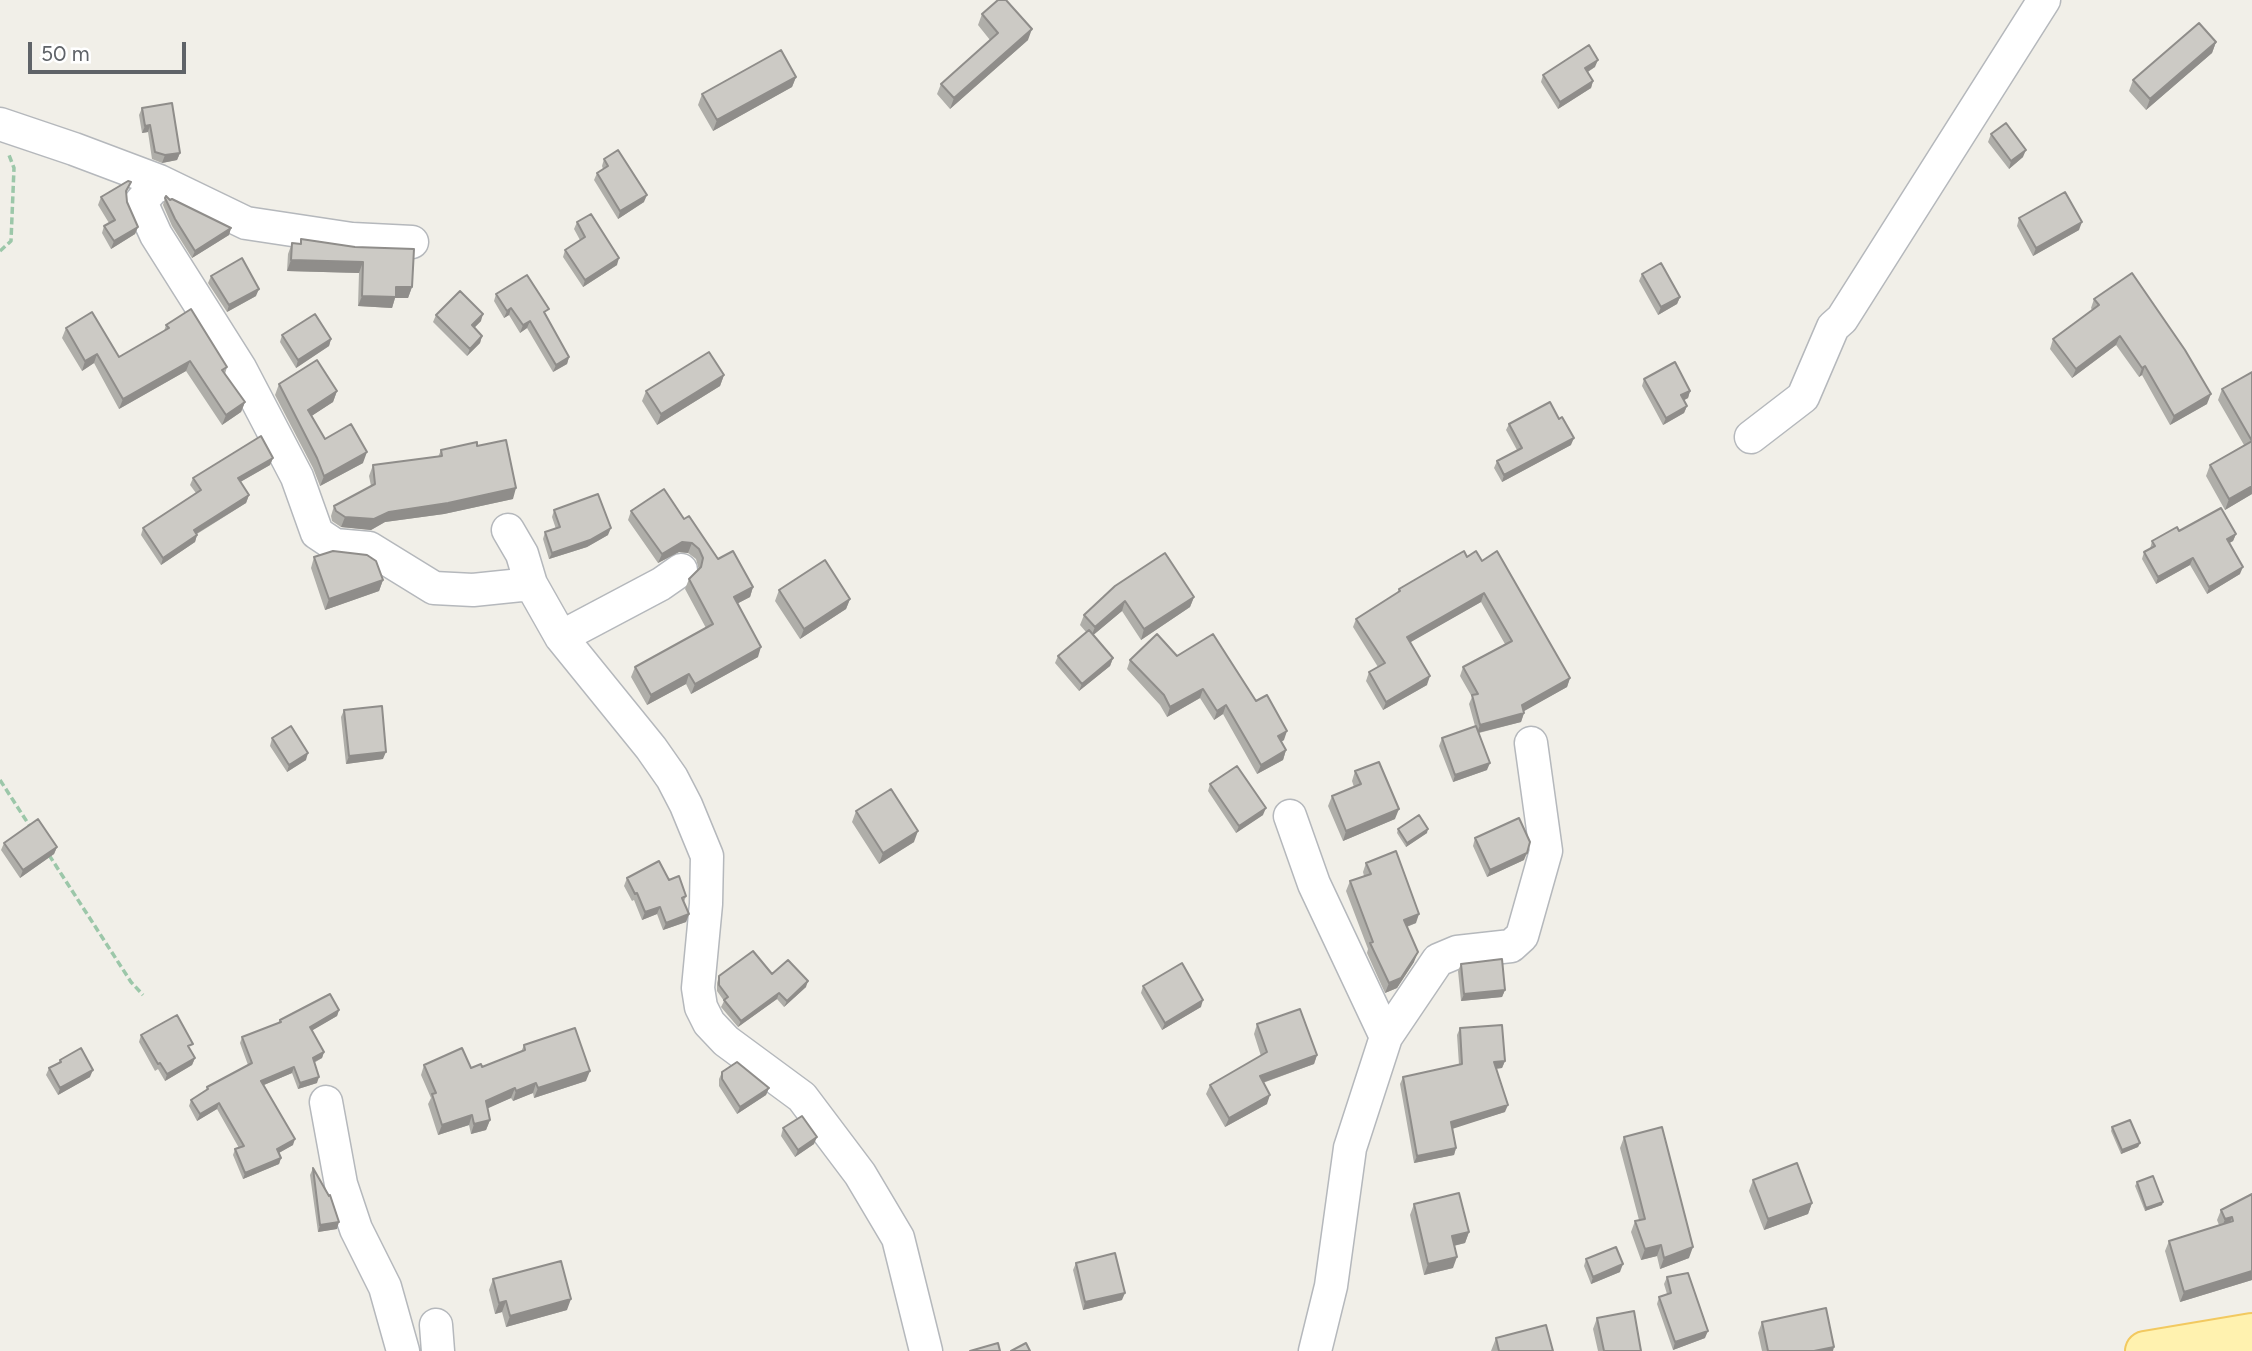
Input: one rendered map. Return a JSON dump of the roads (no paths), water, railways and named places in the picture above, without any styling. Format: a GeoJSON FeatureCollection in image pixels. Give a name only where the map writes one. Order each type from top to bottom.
{"type":"FeatureCollection","features":[{"type":"Feature","properties":{"kind":"main road"},"geometry":{"type":"LineString","coordinates":[[2145,1351],[2252,1333]]}},
{"type":"Feature","properties":{"kind":"street"},"geometry":{"type":"LineString","coordinates":[[1751,437],[1803,397],[1833,327],[1842,319],[2044,0]]}},
{"type":"Feature","properties":{"kind":"street"},"geometry":{"type":"LineString","coordinates":[[2,135],[74,149],[159,181],[246,223],[352,239],[412,242]]}},
{"type":"Feature","properties":{"kind":"street"},"geometry":{"type":"LineString","coordinates":[[159,181],[141,202],[156,235],[240,368],[297,477],[317,533],[335,545],[369,548],[434,588],[473,590],[531,584]]}},
{"type":"Feature","properties":{"kind":"street"},"geometry":{"type":"LineString","coordinates":[[508,530],[522,554],[531,584],[561,636],[673,778],[707,856],[706,904],[698,988],[701,1007],[709,1023],[726,1041],[802,1097],[860,1174],[898,1238],[926,1351]]}},
{"type":"Feature","properties":{"kind":"street"},"geometry":{"type":"LineString","coordinates":[[561,636],[661,584],[681,570]]}},
{"type":"Feature","properties":{"kind":"street"},"geometry":{"type":"LineString","coordinates":[[1315,1351],[1331,1286],[1350,1148],[1386,1037],[1438,960],[1457,952],[1511,946],[1522,936],[1546,851],[1531,743]]}},
{"type":"Feature","properties":{"kind":"street"},"geometry":{"type":"LineString","coordinates":[[1290,816],[1314,884],[1386,1037]]}},
{"type":"Feature","properties":{"kind":"street"},"geometry":{"type":"LineString","coordinates":[[326,1102],[341,1184],[356,1229],[385,1287],[403,1351]]}}]}
